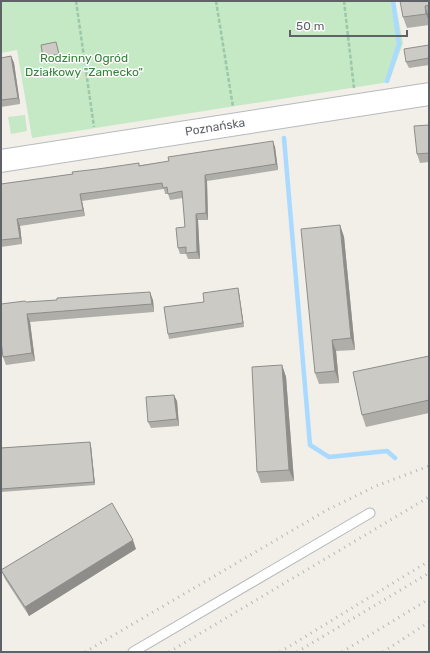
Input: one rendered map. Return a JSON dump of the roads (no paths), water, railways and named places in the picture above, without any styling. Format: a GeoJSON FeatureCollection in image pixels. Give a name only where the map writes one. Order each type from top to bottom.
{"type":"FeatureCollection","features":[{"type":"Feature","properties":{"kind":"street","name":"Poznańska"},"geometry":{"type":"LineString","coordinates":[[1,161],[429,94]]}},
{"type":"Feature","properties":{"kind":"lane"},"geometry":{"type":"LineString","coordinates":[[133,652],[370,513]]}},
{"type":"Feature","properties":{"kind":"waterway"},"geometry":{"type":"LineString","coordinates":[[387,81],[399,44],[393,1]]}},
{"type":"Feature","properties":{"kind":"waterway"},"geometry":{"type":"LineString","coordinates":[[284,138],[310,445],[329,457],[387,451],[395,458]]}},
{"type":"Feature","properties":{"kind":"railway"},"geometry":{"type":"LineString","coordinates":[[85,652],[327,510],[376,486],[429,466]]}},
{"type":"Feature","properties":{"kind":"railway"},"geometry":{"type":"LineString","coordinates":[[169,652],[429,497]]}},
{"type":"Feature","properties":{"kind":"railway"},"geometry":{"type":"LineString","coordinates":[[280,652],[429,561]]}},
{"type":"Feature","properties":{"kind":"railway"},"geometry":{"type":"LineString","coordinates":[[297,652],[429,573]]}},
{"type":"Feature","properties":{"kind":"railway"},"geometry":{"type":"LineString","coordinates":[[342,652],[429,599]]}},
{"type":"Feature","properties":{"kind":"railway"},"geometry":{"type":"LineString","coordinates":[[383,652],[429,622]]}},
{"type":"Feature","properties":{"kind":"park label","name":"Rodzinny Ogród Działkowy \"Zamecko\""},"geometry":{"type":"Point","coordinates":[84,65]}}]}
